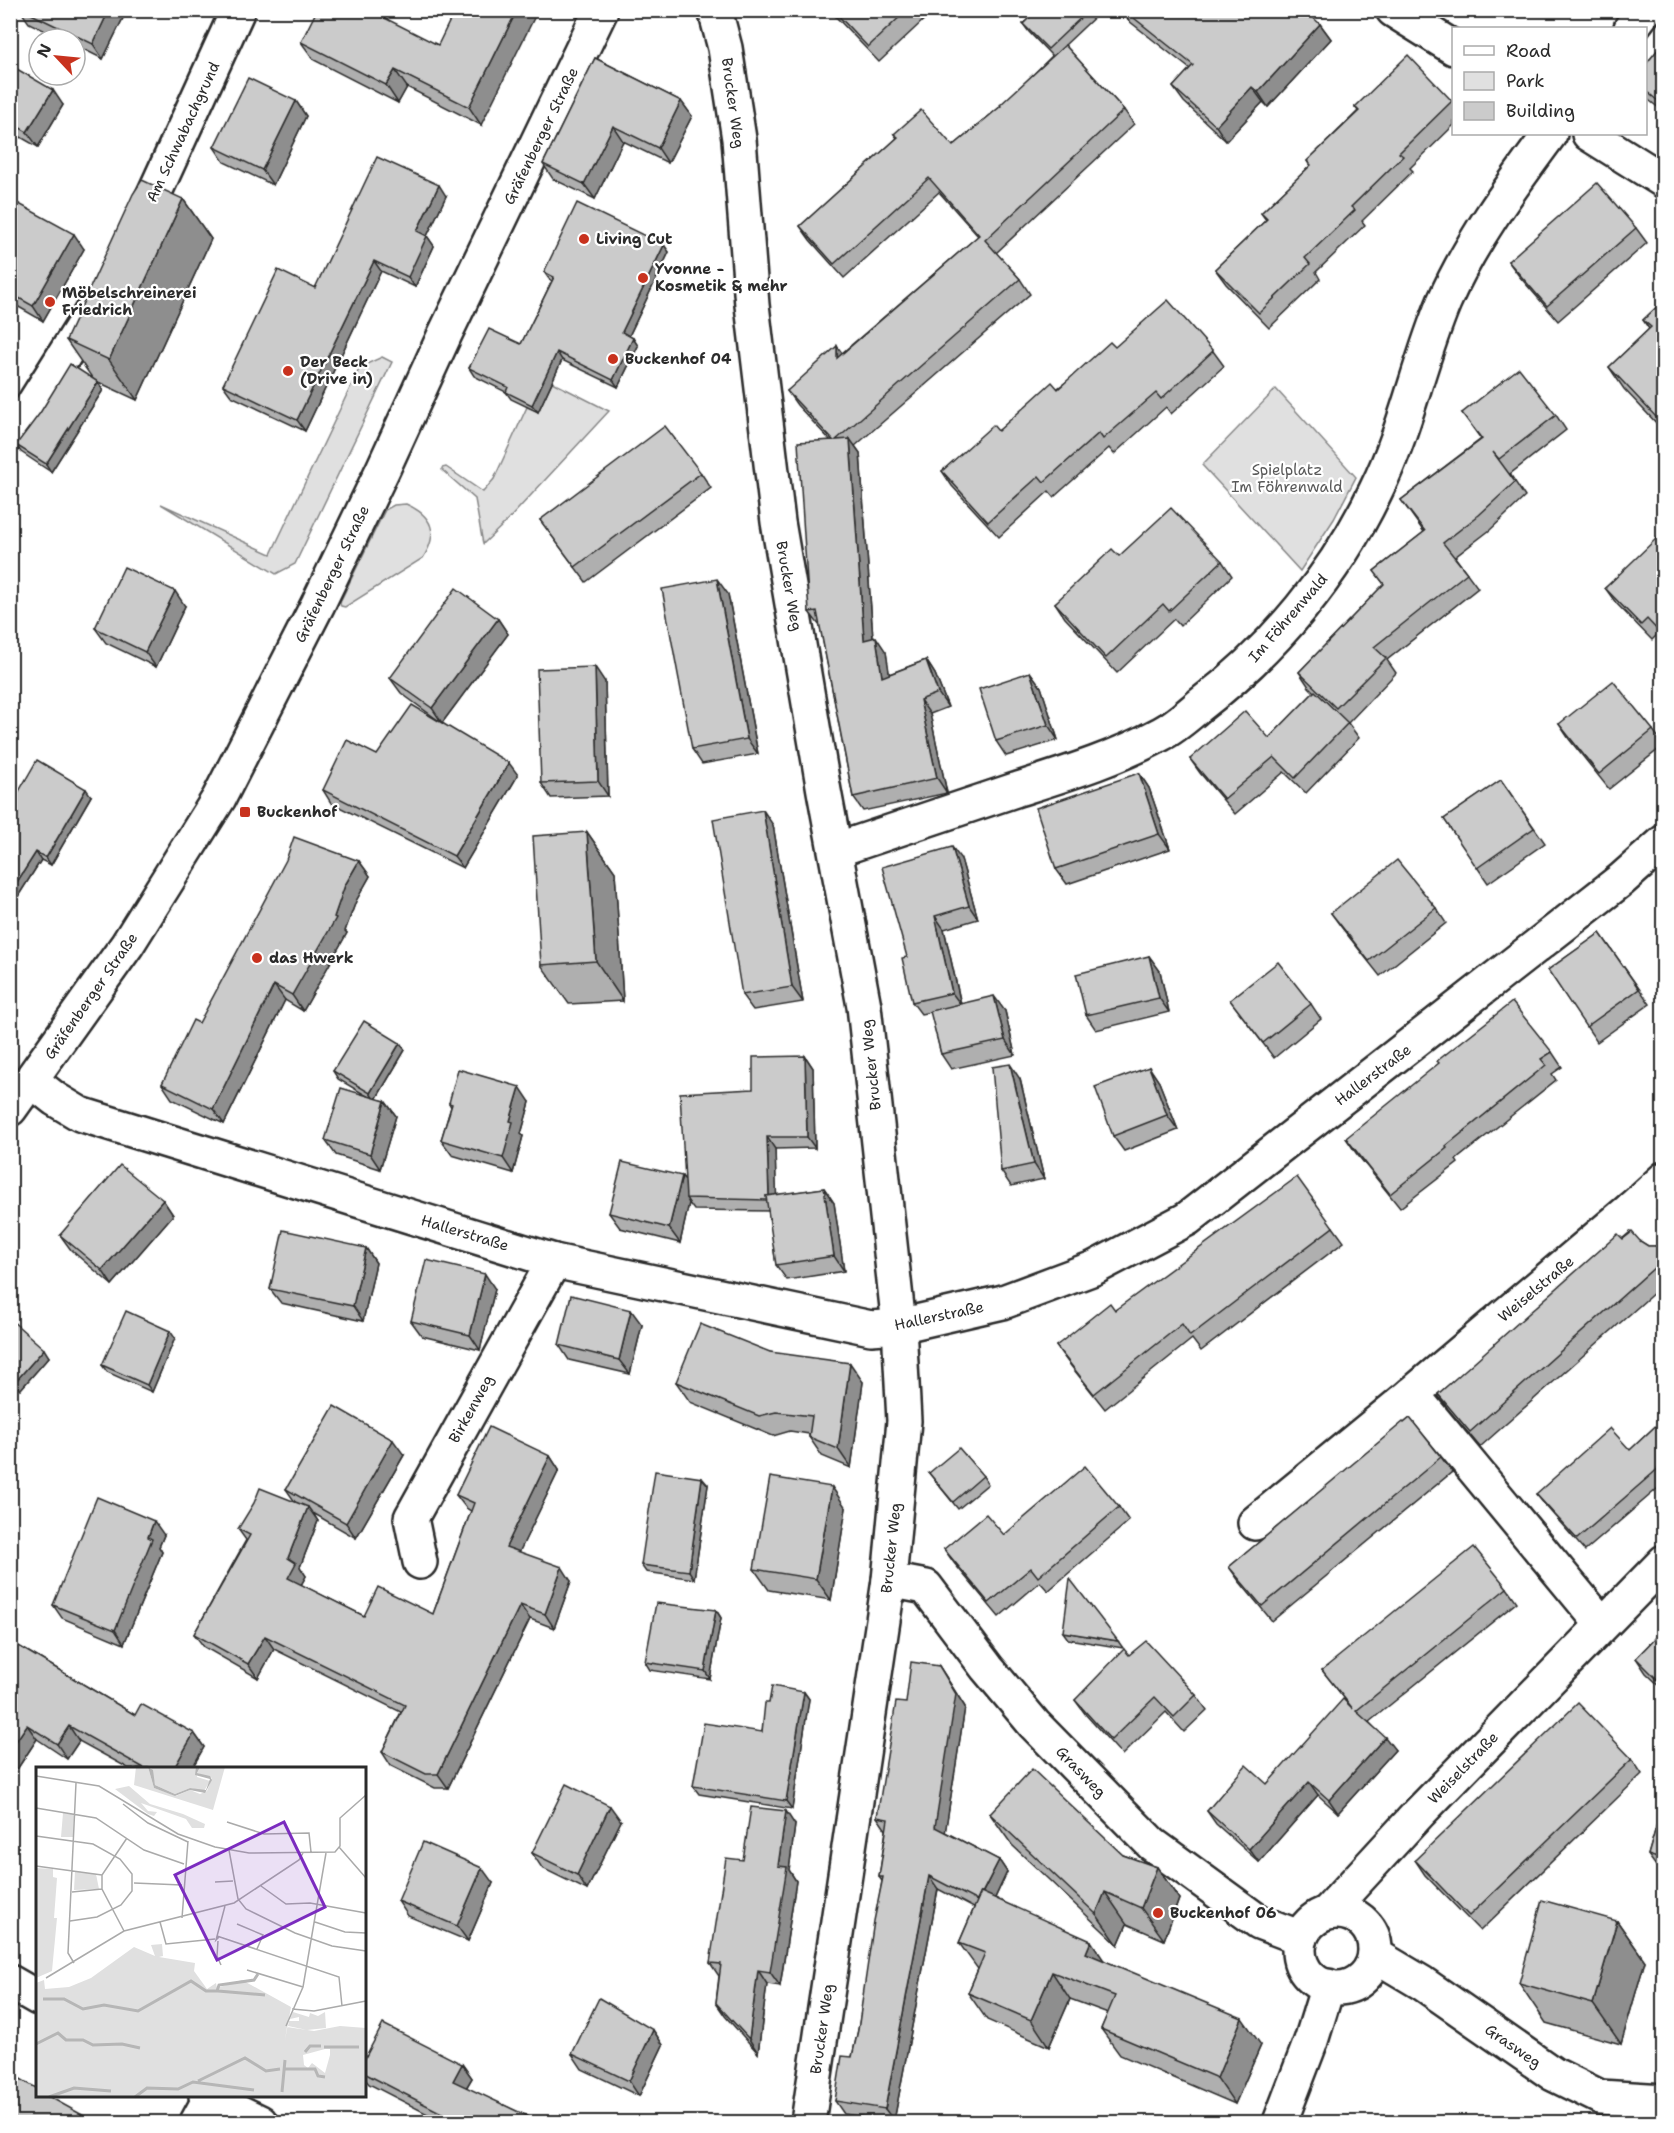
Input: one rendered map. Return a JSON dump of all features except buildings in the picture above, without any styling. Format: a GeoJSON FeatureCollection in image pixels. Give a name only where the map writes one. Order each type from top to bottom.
{"type":"FeatureCollection","features":[{"type":"Feature","properties":{"kind":"street","name":"Am Schwabachgrund"},"geometry":{"type":"LineString","coordinates":[[127,253],[238,10]]}},
{"type":"Feature","properties":{"kind":"street","name":"Gräfenberger Straße"},"geometry":{"type":"LineString","coordinates":[[10,1109],[127,945],[219,798],[328,584],[601,10]]}},
{"type":"Feature","properties":{"kind":"street","name":"Brucker Weg"},"geometry":{"type":"LineString","coordinates":[[715,10],[725,48],[739,139],[752,305],[778,522],[864,1006],[899,1326],[904,1421],[889,1580],[808,2122]]}},
{"type":"Feature","properties":{"kind":"street"},"geometry":{"type":"LineString","coordinates":[[1393,10],[1452,47]]}},
{"type":"Feature","properties":{"kind":"street"},"geometry":{"type":"LineString","coordinates":[[1632,27],[1645,10]]}},
{"type":"Feature","properties":{"kind":"street","name":"Im Föhrenwald"},"geometry":{"type":"LineString","coordinates":[[836,850],[1103,761],[1163,733],[1221,690],[1267,646],[1311,596],[1338,559],[1376,490],[1398,437],[1431,336],[1457,273],[1490,217],[1549,135]]}},
{"type":"Feature","properties":{"kind":"street"},"geometry":{"type":"LineString","coordinates":[[1591,135],[1664,182]]}},
{"type":"Feature","properties":{"kind":"street"},"geometry":{"type":"LineString","coordinates":[[10,434],[30,411],[109,283]]}},
{"type":"Feature","properties":{"kind":"street","name":"Hallerstraße"},"geometry":{"type":"LineString","coordinates":[[32,1080],[55,1099],[80,1114],[554,1261],[871,1328],[899,1326],[1004,1302],[1064,1280],[1094,1268],[1187,1219],[1621,880],[1664,842]]}},
{"type":"Feature","properties":{"kind":"street","name":"Weiselstraße"},"geometry":{"type":"LineString","coordinates":[[1255,1523],[1412,1394],[1664,1179]]}},
{"type":"Feature","properties":{"kind":"street"},"geometry":{"type":"LineString","coordinates":[[1632,1208],[1664,1243]]}},
{"type":"Feature","properties":{"kind":"street","name":"Birkenweg"},"geometry":{"type":"LineString","coordinates":[[420,1562],[411,1518],[554,1261]]}},
{"type":"Feature","properties":{"kind":"street"},"geometry":{"type":"LineString","coordinates":[[1412,1394],[1602,1624]]}},
{"type":"Feature","properties":{"kind":"street","name":"Weiselstraße"},"geometry":{"type":"LineString","coordinates":[[1327,1913],[1420,1812],[1664,1562]]}},
{"type":"Feature","properties":{"kind":"street","name":"Grasweg"},"geometry":{"type":"LineString","coordinates":[[889,1580],[926,1587],[987,1668],[1034,1724],[1152,1844],[1259,1923],[1301,1938]]}},
{"type":"Feature","properties":{"kind":"street"},"geometry":{"type":"LineString","coordinates":[[1340,1912],[1352,1915],[1363,1922],[1375,1943],[1375,1956],[1371,1967],[1358,1981],[1341,1988],[1317,1982],[1308,1974],[1302,1962],[1301,1938],[1316,1918],[1327,1913],[1340,1912]]}},
{"type":"Feature","properties":{"kind":"street","name":"Grasweg"},"geometry":{"type":"LineString","coordinates":[[1375,1956],[1422,1983],[1553,2074],[1600,2097],[1664,2100]]}},
{"type":"Feature","properties":{"kind":"street"},"geometry":{"type":"LineString","coordinates":[[10,1982],[36,1997]]}},
{"type":"Feature","properties":{"kind":"street"},"geometry":{"type":"LineString","coordinates":[[1280,2122],[1311,2041],[1328,1986]]}},
{"type":"Feature","properties":{"kind":"street"},"geometry":{"type":"LineString","coordinates":[[204,2105],[260,2122]]}},
{"type":"Feature","properties":{"kind":"green space"},"geometry":{"type":"Polygon","coordinates":[[[382,357],[392,362],[295,564],[276,574],[161,504],[271,554],[360,367],[382,357]]]}},
{"type":"Feature","properties":{"kind":"green space"},"geometry":{"type":"Polygon","coordinates":[[[552,382],[609,411],[483,544],[475,499],[442,468],[446,467],[483,492],[494,479],[527,407],[538,411],[552,382]]]}},
{"type":"Feature","properties":{"kind":"green space","name":"Spielplatz Im Föhrenwald"},"geometry":{"type":"Polygon","coordinates":[[[1276,389],[1356,477],[1334,519],[1300,571],[1202,465],[1276,389]]]}},
{"type":"Feature","properties":{"kind":"green space"},"geometry":{"type":"Polygon","coordinates":[[[406,504],[422,514],[431,526],[431,541],[423,558],[345,607],[341,606],[341,600],[385,510],[394,505],[406,504]]]}},
{"type":"Feature","properties":{"kind":"place","name":"Living Cut"},"geometry":{"type":"Point","coordinates":[584,239]}},
{"type":"Feature","properties":{"kind":"place","name":"Yvonne - Kosmetik & mehr"},"geometry":{"type":"Point","coordinates":[643,278]}},
{"type":"Feature","properties":{"kind":"place","name":"Möbelschreinerei Friedrich"},"geometry":{"type":"Point","coordinates":[50,302]}},
{"type":"Feature","properties":{"kind":"place","name":"Buckenhof 04"},"geometry":{"type":"Point","coordinates":[613,359]}},
{"type":"Feature","properties":{"kind":"place","name":"Der Beck (Drive in)"},"geometry":{"type":"Point","coordinates":[288,371]}},
{"type":"Feature","properties":{"kind":"place","name":"Buckenhof"},"geometry":{"type":"Point","coordinates":[245,812]}},
{"type":"Feature","properties":{"kind":"place","name":"das Hwerk"},"geometry":{"type":"Point","coordinates":[257,958]}},
{"type":"Feature","properties":{"kind":"place","name":"Buckenhof 06"},"geometry":{"type":"Point","coordinates":[1158,1913]}}]}
